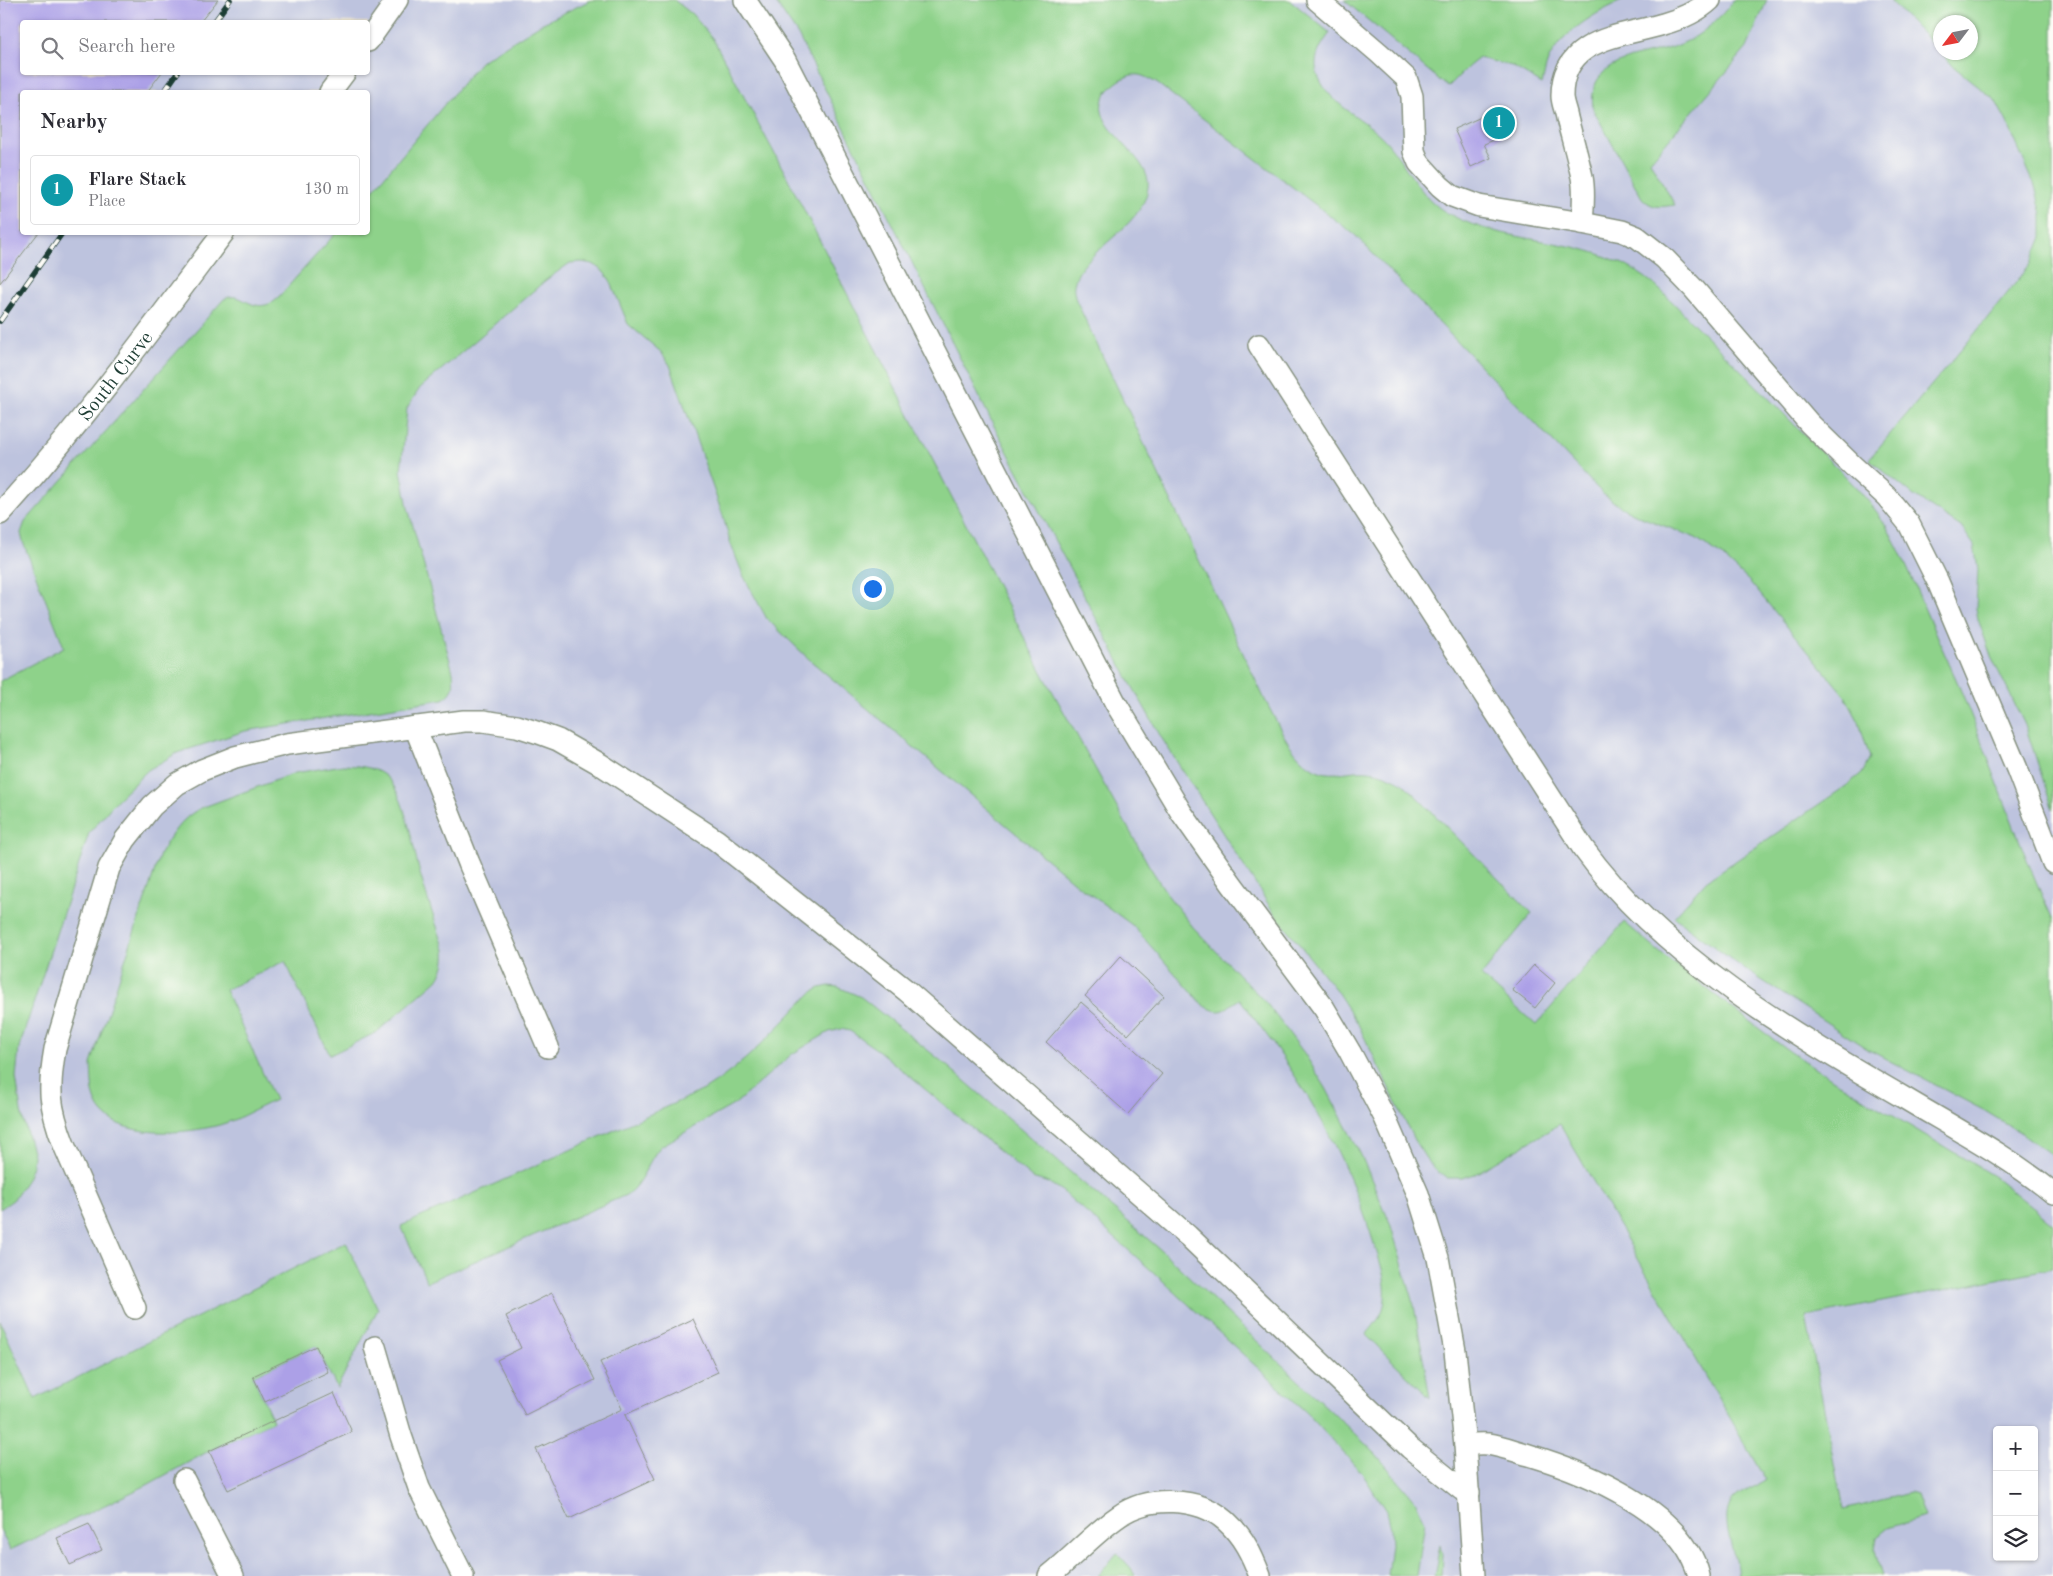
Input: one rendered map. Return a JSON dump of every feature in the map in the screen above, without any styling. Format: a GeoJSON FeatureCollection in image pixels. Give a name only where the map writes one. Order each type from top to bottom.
{"type":"FeatureCollection","features":[{"type":"Feature","properties":{"kind":"lane"},"geometry":{"type":"LineString","coordinates":[[370,38],[397,0]]}},
{"type":"Feature","properties":{"kind":"lane"},"geometry":{"type":"LineString","coordinates":[[745,0],[785,60],[1115,702],[1181,812],[1231,884],[1324,1008],[1385,1118],[1418,1194],[1438,1258],[1455,1351],[1469,1492],[1474,1576]]}},
{"type":"Feature","properties":{"kind":"lane"},"geometry":{"type":"LineString","coordinates":[[1317,0],[1406,78],[1412,96],[1414,151],[1419,163],[1440,186],[1452,196],[1479,206],[1622,231],[1637,238],[1664,258],[1694,289],[1809,423],[1887,497],[1908,524],[1938,582],[2017,769],[2053,863]]}},
{"type":"Feature","properties":{"kind":"lane"},"geometry":{"type":"LineString","coordinates":[[1582,223],[1584,194],[1582,179],[1562,98],[1564,78],[1569,64],[1578,55],[1602,39],[1664,24],[1686,16],[1710,0]]}},
{"type":"Feature","properties":{"kind":"lane"},"geometry":{"type":"LineString","coordinates":[[332,90],[343,75]]}},
{"type":"Feature","properties":{"kind":"lane","name":"South Curve"},"geometry":{"type":"LineString","coordinates":[[0,514],[41,469],[152,328],[222,235]]}},
{"type":"Feature","properties":{"kind":"lane"},"geometry":{"type":"LineString","coordinates":[[1259,345],[1578,840],[1605,878],[1638,913],[1726,986],[1831,1055],[2000,1154],[2036,1178],[2053,1193]]}},
{"type":"Feature","properties":{"kind":"lane"},"geometry":{"type":"LineString","coordinates":[[135,1308],[56,1126],[50,1095],[50,1079],[56,1048],[109,868],[125,840],[152,806],[177,784],[202,770],[236,757],[287,744],[464,721],[483,721],[517,726],[558,740],[600,764],[716,840],[908,991],[1188,1236],[1410,1448],[1460,1489],[1469,1492]]}},
{"type":"Feature","properties":{"kind":"lane"},"geometry":{"type":"LineString","coordinates":[[415,727],[469,864],[548,1046]]}},
{"type":"Feature","properties":{"kind":"lane"},"geometry":{"type":"LineString","coordinates":[[374,1347],[419,1488],[463,1576]]}},
{"type":"Feature","properties":{"kind":"lane"},"geometry":{"type":"LineString","coordinates":[[1465,1445],[1485,1444],[1498,1446],[1544,1460],[1591,1478],[1640,1505],[1674,1532],[1692,1556],[1699,1576]]}},
{"type":"Feature","properties":{"kind":"lane"},"geometry":{"type":"LineString","coordinates":[[184,1480],[233,1576]]}},
{"type":"Feature","properties":{"kind":"lane"},"geometry":{"type":"LineString","coordinates":[[1049,1576],[1119,1516],[1133,1508],[1159,1501],[1182,1502],[1215,1513],[1226,1520],[1252,1554],[1260,1576]]}},
{"type":"Feature","properties":{"kind":"shaded area"},"geometry":{"type":"Polygon","coordinates":[[[0,0],[2053,0],[2053,1576],[0,1576],[0,0]]]}},
{"type":"Feature","properties":{"kind":"green space"},"geometry":{"type":"Polygon","coordinates":[[[591,0],[674,0],[692,14],[713,39],[786,175],[1043,674],[1148,864],[1169,897],[1193,927],[1267,1004],[1304,1053],[1326,1088],[1361,1155],[1390,1223],[1413,1300],[1430,1398],[1366,1335],[1379,1319],[1383,1309],[1385,1285],[1379,1257],[1358,1197],[1338,1152],[1315,1109],[1283,1058],[1240,999],[1219,1011],[1203,1005],[1132,925],[1075,883],[811,661],[767,619],[743,575],[730,542],[723,516],[670,365],[661,352],[628,324],[610,280],[601,269],[593,264],[582,262],[570,263],[546,280],[420,388],[407,408],[401,470],[408,508],[453,672],[453,684],[450,694],[443,699],[245,731],[177,753],[148,770],[117,800],[89,833],[19,1048],[16,1077],[21,1112],[33,1155],[32,1166],[27,1179],[13,1200],[0,1209],[0,681],[64,647],[23,542],[21,533],[25,522],[224,299],[236,297],[259,306],[266,305],[275,301],[334,235],[370,235],[370,194],[480,62],[541,24],[591,0]]]}},
{"type":"Feature","properties":{"kind":"green space"},"geometry":{"type":"Polygon","coordinates":[[[774,0],[1290,0],[1330,33],[1320,48],[1316,60],[1317,72],[1324,87],[1338,103],[1381,136],[1428,198],[1438,207],[1472,224],[1497,232],[1574,247],[1599,254],[1623,264],[1646,278],[1665,294],[1848,479],[1877,512],[1903,559],[1957,682],[2053,920],[2053,1156],[2023,1134],[1985,1111],[1869,1050],[1743,968],[1674,917],[1706,881],[1846,786],[1863,772],[1870,758],[1859,722],[1845,696],[1750,582],[1723,557],[1696,538],[1641,517],[1621,507],[1603,494],[1355,235],[1158,84],[1143,76],[1130,75],[1108,91],[1102,103],[1103,115],[1109,127],[1140,162],[1146,174],[1148,187],[1144,202],[1135,215],[1078,273],[1074,287],[1076,300],[1266,702],[1287,741],[1301,759],[1319,771],[1325,773],[1373,772],[1404,784],[1532,913],[1481,976],[1536,1025],[1624,922],[1664,956],[1782,1046],[1840,1084],[1995,1177],[2053,1224],[2053,1268],[1806,1317],[1844,1510],[1909,1493],[1916,1495],[1924,1517],[1888,1528],[1877,1537],[1875,1550],[1882,1576],[1738,1576],[1727,1527],[1729,1508],[1736,1497],[1766,1480],[1560,1124],[1475,1174],[1462,1178],[1448,1178],[1438,1172],[1427,1160],[1414,1140],[1358,1024],[1336,990],[1274,913],[1161,737],[1130,682],[993,424],[798,35],[774,0]]]}},
{"type":"Feature","properties":{"kind":"green space"},"geometry":{"type":"Polygon","coordinates":[[[1344,0],[1624,0],[1580,24],[1561,41],[1548,61],[1542,84],[1512,66],[1479,58],[1448,87],[1344,0]]]}},
{"type":"Feature","properties":{"kind":"green space"},"geometry":{"type":"Polygon","coordinates":[[[1734,0],[1767,0],[1747,48],[1650,161],[1675,205],[1653,206],[1642,198],[1593,109],[1593,91],[1599,78],[1608,69],[1621,62],[1667,49],[1697,36],[1723,13],[1734,0]]]}},
{"type":"Feature","properties":{"kind":"green space"},"geometry":{"type":"Polygon","coordinates":[[[1890,0],[2053,0],[2053,810],[2025,725],[1991,656],[1978,619],[1976,608],[1978,569],[1974,545],[1961,527],[1914,496],[1869,459],[2031,264],[2042,237],[2042,214],[2035,186],[2007,122],[1995,100],[1948,60],[1978,60],[1978,15],[1933,15],[1933,45],[1890,0]]]}},
{"type":"Feature","properties":{"kind":"green space"},"geometry":{"type":"Polygon","coordinates":[[[343,765],[364,767],[379,772],[392,783],[398,794],[408,822],[424,886],[445,950],[444,966],[437,980],[377,1032],[330,1055],[285,961],[225,990],[275,1100],[227,1122],[198,1129],[165,1132],[147,1131],[116,1123],[104,1114],[96,1102],[92,1088],[91,1064],[160,854],[168,840],[182,822],[201,808],[295,773],[343,765]]]}},
{"type":"Feature","properties":{"kind":"green space"},"geometry":{"type":"Polygon","coordinates":[[[829,986],[838,987],[861,997],[945,1064],[1162,1251],[1376,1454],[1415,1501],[1425,1521],[1417,1576],[1387,1576],[1391,1544],[1386,1511],[1362,1473],[1306,1412],[1062,1191],[1049,1183],[1032,1178],[879,1051],[850,1031],[841,1029],[829,1032],[792,1054],[735,1104],[661,1146],[637,1185],[626,1195],[427,1282],[401,1226],[704,1090],[734,1069],[811,993],[829,986]]]}},
{"type":"Feature","properties":{"kind":"green space"},"geometry":{"type":"Polygon","coordinates":[[[346,1242],[378,1309],[337,1388],[316,1346],[253,1376],[273,1421],[209,1451],[147,1485],[10,1550],[0,1529],[0,1321],[35,1399],[346,1242]]]}},
{"type":"Feature","properties":{"kind":"green space"},"geometry":{"type":"Polygon","coordinates":[[[1440,1545],[1442,1555],[1441,1576],[1434,1576],[1440,1545]]]}},
{"type":"Feature","properties":{"kind":"green space"},"geometry":{"type":"Polygon","coordinates":[[[1117,1553],[1131,1568],[1135,1576],[1098,1576],[1117,1553]]]}},
{"type":"Feature","properties":{"kind":"building"},"geometry":{"type":"Polygon","coordinates":[[[0,0],[218,0],[202,20],[20,20],[20,75],[160,75],[148,90],[20,90],[20,235],[37,235],[0,283],[0,0]]]}},
{"type":"Feature","properties":{"kind":"building"},"geometry":{"type":"Polygon","coordinates":[[[1497,110],[1507,115],[1510,121],[1508,128],[1500,134],[1502,137],[1484,144],[1491,158],[1471,167],[1454,129],[1497,110]]]}},
{"type":"Feature","properties":{"kind":"building"},"geometry":{"type":"Polygon","coordinates":[[[1121,956],[1164,996],[1128,1035],[1085,996],[1121,956]]]}},
{"type":"Feature","properties":{"kind":"building"},"geometry":{"type":"Polygon","coordinates":[[[1534,965],[1555,983],[1535,1008],[1512,990],[1534,965]]]}},
{"type":"Feature","properties":{"kind":"building"},"geometry":{"type":"Polygon","coordinates":[[[1081,1002],[1162,1074],[1128,1114],[1046,1042],[1081,1002]]]}},
{"type":"Feature","properties":{"kind":"building"},"geometry":{"type":"Polygon","coordinates":[[[552,1293],[595,1380],[525,1415],[497,1360],[521,1348],[506,1316],[552,1293]]]}},
{"type":"Feature","properties":{"kind":"building"},"geometry":{"type":"Polygon","coordinates":[[[693,1319],[718,1372],[625,1415],[655,1479],[569,1519],[536,1449],[622,1409],[600,1362],[693,1319]]]}},
{"type":"Feature","properties":{"kind":"building"},"geometry":{"type":"Polygon","coordinates":[[[316,1346],[328,1372],[265,1402],[253,1376],[316,1346]]]}},
{"type":"Feature","properties":{"kind":"building"},"geometry":{"type":"Polygon","coordinates":[[[334,1393],[352,1432],[228,1490],[209,1451],[334,1393]]]}},
{"type":"Feature","properties":{"kind":"building"},"geometry":{"type":"Polygon","coordinates":[[[89,1524],[102,1550],[70,1565],[57,1538],[89,1524]]]}},
{"type":"Feature","properties":{"kind":"railway"},"geometry":{"type":"LineString","coordinates":[[215,20],[230,0]]}},
{"type":"Feature","properties":{"kind":"railway"},"geometry":{"type":"LineString","coordinates":[[165,90],[176,75]]}},
{"type":"Feature","properties":{"kind":"railway"},"geometry":{"type":"LineString","coordinates":[[0,321],[61,235]]}},
{"type":"Feature","properties":{"kind":"place","name":"Flare Stack"},"geometry":{"type":"Point","coordinates":[1499,123]}}]}
